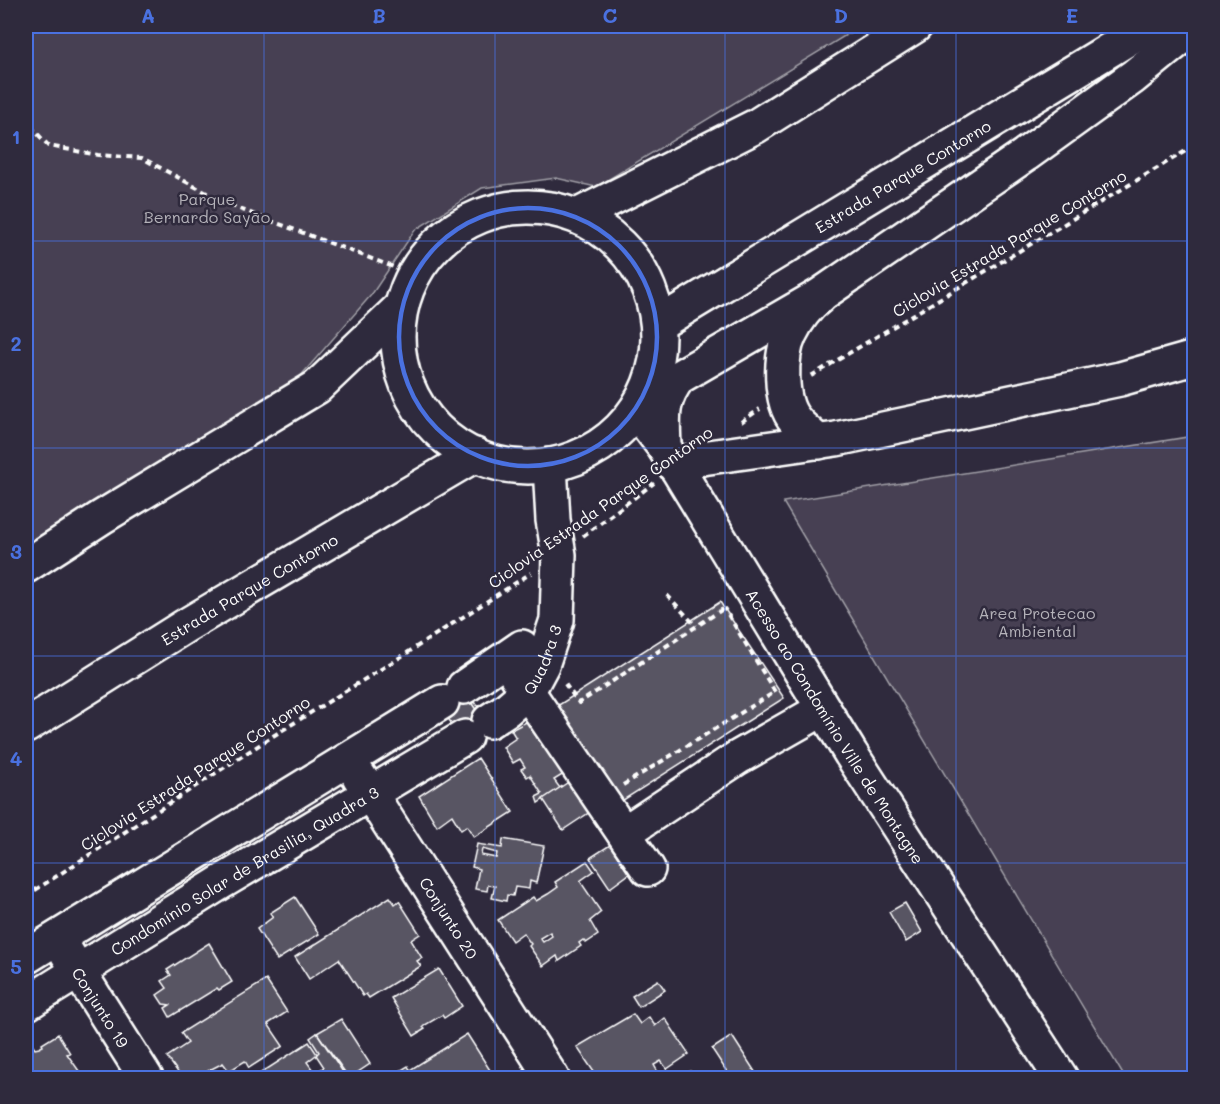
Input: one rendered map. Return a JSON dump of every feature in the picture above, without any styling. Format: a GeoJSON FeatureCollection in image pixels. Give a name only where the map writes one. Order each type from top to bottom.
{"type":"FeatureCollection","features":[{"type":"Feature","properties":{"kind":"main road"},"geometry":{"type":"LineString","coordinates":[[577,216],[756,126],[915,26]]}},
{"type":"Feature","properties":{"kind":"main road","name":"Estrada Parque Contorno"},"geometry":{"type":"LineString","coordinates":[[658,324],[1149,26]]}},
{"type":"Feature","properties":{"kind":"main road"},"geometry":{"type":"LineString","coordinates":[[670,457],[662,412],[669,390],[679,377],[819,296],[1097,103],[1168,48],[1192,26]]}},
{"type":"Feature","properties":{"kind":"main road"},"geometry":{"type":"LineString","coordinates":[[1097,103],[1194,44]]}},
{"type":"Feature","properties":{"kind":"main road"},"geometry":{"type":"LineString","coordinates":[[524,206],[551,208],[577,216],[598,227],[617,241],[633,259],[645,279],[658,324],[658,342],[654,369],[645,394],[620,430],[599,446],[575,458],[550,465],[516,466],[475,455],[453,443],[436,429],[421,411],[410,392],[402,370],[397,348],[400,308],[412,274],[428,252],[447,233],[471,219],[497,210],[524,206]]}},
{"type":"Feature","properties":{"kind":"main road"},"geometry":{"type":"LineString","coordinates":[[819,296],[801,316],[789,336],[783,366],[783,393],[794,418],[819,442]]}},
{"type":"Feature","properties":{"kind":"main road"},"geometry":{"type":"LineString","coordinates":[[26,566],[102,517],[317,387],[400,308]]}},
{"type":"Feature","properties":{"kind":"main road"},"geometry":{"type":"LineString","coordinates":[[670,457],[702,458],[819,442],[1120,379],[1194,358]]}},
{"type":"Feature","properties":{"kind":"main road"},"geometry":{"type":"LineString","coordinates":[[636,410],[670,457]]}},
{"type":"Feature","properties":{"kind":"main road","name":"Estrada Parque Contorno"},"geometry":{"type":"LineString","coordinates":[[26,726],[185,626],[475,455]]}},
{"type":"Feature","properties":{"kind":"main road","name":"Acesso ao Condomínio Ville de Montagne"},"geometry":{"type":"LineString","coordinates":[[670,457],[824,709],[1010,1003],[1061,1078]]}},
{"type":"Feature","properties":{"kind":"main road"},"geometry":{"type":"LineString","coordinates":[[550,465],[559,555],[557,620]]}},
{"type":"Feature","properties":{"kind":"main road","name":"Quadra 3"},"geometry":{"type":"LineString","coordinates":[[347,758],[506,660],[557,620]]}},
{"type":"Feature","properties":{"kind":"main road","name":"Quadra 3"},"geometry":{"type":"LineString","coordinates":[[477,729],[506,710],[528,691],[542,664],[557,620]]}},
{"type":"Feature","properties":{"kind":"main road"},"geometry":{"type":"LineString","coordinates":[[506,660],[648,869]]}},
{"type":"Feature","properties":{"kind":"main road"},"geometry":{"type":"LineString","coordinates":[[624,833],[737,758],[824,709]]}},
{"type":"Feature","properties":{"kind":"main road","name":"Condomínio Solar de Brasilia, Quadra 3"},"geometry":{"type":"LineString","coordinates":[[26,1004],[477,729]]}},
{"type":"Feature","properties":{"kind":"main road"},"geometry":{"type":"LineString","coordinates":[[26,957],[347,758]]}},
{"type":"Feature","properties":{"kind":"main road","name":"Conjunto 20"},"geometry":{"type":"LineString","coordinates":[[347,758],[552,1078]]}},
{"type":"Feature","properties":{"kind":"main road","name":"Conjunto 19"},"geometry":{"type":"LineString","coordinates":[[57,937],[146,1078]]}},
{"type":"Feature","properties":{"kind":"main road","name":"Acesso ao Condomínio Ville de Montagne"},"geometry":{"type":"LineString","coordinates":[[1010,1003],[1040,1078]]}},
{"type":"Feature","properties":{"kind":"path"},"geometry":{"type":"LineString","coordinates":[[26,117],[32,128],[49,146],[98,155],[142,158],[229,205],[412,274]]}},
{"type":"Feature","properties":{"kind":"path","name":"Ciclovia Estrada Parque Contorno"},"geometry":{"type":"LineString","coordinates":[[734,426],[783,393],[1194,147]]}},
{"type":"Feature","properties":{"kind":"path","name":"Ciclovia Estrada Parque Contorno"},"geometry":{"type":"LineString","coordinates":[[26,896],[559,555],[670,457]]}},
{"type":"Feature","properties":{"kind":"path"},"geometry":{"type":"LineString","coordinates":[[667,595],[696,626]]}},
{"type":"Feature","properties":{"kind":"path"},"geometry":{"type":"LineString","coordinates":[[570,708],[731,604]]}},
{"type":"Feature","properties":{"kind":"path"},"geometry":{"type":"LineString","coordinates":[[623,785],[775,692],[724,608]]}},
{"type":"Feature","properties":{"kind":"path"},"geometry":{"type":"LineString","coordinates":[[559,675],[579,703]]}},
{"type":"Feature","properties":{"kind":"highlighted area"},"geometry":{"type":"Polygon","coordinates":[[[524,206],[577,216],[617,241],[645,279],[653,301],[658,342],[645,394],[619,430],[575,458],[525,467],[475,455],[436,429],[421,411],[402,370],[397,348],[400,308],[428,252],[471,219],[524,206]]]}},
{"type":"Feature","properties":{"kind":"green space","name":"Parque Bernardo Sayão"},"geometry":{"type":"Polygon","coordinates":[[[26,26],[861,26],[596,187],[556,178],[482,188],[415,230],[372,294],[291,387],[26,550],[26,26]]]}},
{"type":"Feature","properties":{"kind":"green space","name":"Area Protecao Ambiental"},"geometry":{"type":"Polygon","coordinates":[[[1194,436],[1194,1078],[1125,1078],[783,502],[1194,436]]]}},
{"type":"Feature","properties":{"kind":"building"},"geometry":{"type":"Polygon","coordinates":[[[720,602],[784,698],[617,804],[554,708],[720,602]]]}},
{"type":"Feature","properties":{"kind":"building"},"geometry":{"type":"Polygon","coordinates":[[[462,681],[487,721],[467,734],[451,708],[462,681]]]}},
{"type":"Feature","properties":{"kind":"building"},"geometry":{"type":"Polygon","coordinates":[[[464,692],[483,720],[460,736],[441,708],[464,692]]]}},
{"type":"Feature","properties":{"kind":"building"},"geometry":{"type":"Polygon","coordinates":[[[530,720],[564,774],[554,780],[560,788],[538,803],[536,797],[542,794],[530,775],[527,777],[521,769],[525,767],[520,759],[513,763],[503,747],[516,738],[511,730],[530,720]]]}},
{"type":"Feature","properties":{"kind":"building"},"geometry":{"type":"Polygon","coordinates":[[[478,758],[513,812],[474,837],[467,826],[461,830],[452,815],[437,826],[419,796],[478,758]]]}},
{"type":"Feature","properties":{"kind":"building"},"geometry":{"type":"Polygon","coordinates":[[[570,781],[590,812],[563,830],[543,799],[570,781]]]}},
{"type":"Feature","properties":{"kind":"building"},"geometry":{"type":"Polygon","coordinates":[[[503,839],[544,846],[536,883],[530,881],[529,889],[515,887],[513,896],[507,895],[506,901],[492,898],[495,886],[488,885],[487,891],[475,889],[479,869],[472,867],[477,844],[502,848],[503,839]],[[482,849],[481,855],[496,858],[497,853],[482,849]]]}},
{"type":"Feature","properties":{"kind":"building"},"geometry":{"type":"Polygon","coordinates":[[[610,845],[629,874],[610,888],[590,858],[610,845]]]}},
{"type":"Feature","properties":{"kind":"building"},"geometry":{"type":"Polygon","coordinates":[[[587,861],[594,871],[580,881],[601,912],[590,921],[598,935],[586,943],[583,940],[579,943],[581,946],[559,961],[557,956],[543,966],[523,933],[512,941],[498,920],[533,897],[536,901],[548,894],[558,887],[555,882],[587,861]],[[550,932],[540,938],[543,942],[552,936],[550,932]]]}},
{"type":"Feature","properties":{"kind":"building"},"geometry":{"type":"Polygon","coordinates":[[[295,897],[319,934],[277,960],[257,929],[273,917],[270,913],[295,897]]]}},
{"type":"Feature","properties":{"kind":"building"},"geometry":{"type":"Polygon","coordinates":[[[390,897],[395,904],[399,901],[420,934],[411,940],[422,958],[417,961],[421,966],[369,998],[366,994],[363,996],[339,959],[309,979],[295,957],[390,897]]]}},
{"type":"Feature","properties":{"kind":"building"},"geometry":{"type":"Polygon","coordinates":[[[905,903],[922,932],[906,942],[889,912],[905,903]]]}},
{"type":"Feature","properties":{"kind":"building"},"geometry":{"type":"Polygon","coordinates":[[[209,943],[232,982],[219,990],[217,988],[170,1017],[165,1008],[170,1005],[163,1004],[157,995],[167,988],[162,981],[171,975],[167,970],[209,943]]]}},
{"type":"Feature","properties":{"kind":"building"},"geometry":{"type":"Polygon","coordinates":[[[439,969],[462,1006],[444,1018],[442,1015],[425,1025],[423,1027],[425,1029],[414,1036],[391,998],[439,969]]]}},
{"type":"Feature","properties":{"kind":"building"},"geometry":{"type":"Polygon","coordinates":[[[266,980],[287,1012],[268,1024],[283,1046],[249,1068],[245,1061],[229,1071],[223,1063],[194,1078],[182,1078],[167,1057],[188,1043],[181,1033],[266,980]]]}},
{"type":"Feature","properties":{"kind":"building"},"geometry":{"type":"Polygon","coordinates":[[[658,980],[665,990],[639,1007],[632,996],[658,980]]]}},
{"type":"Feature","properties":{"kind":"building"},"geometry":{"type":"Polygon","coordinates":[[[633,1014],[640,1024],[649,1017],[655,1026],[665,1018],[689,1054],[667,1069],[661,1061],[654,1065],[659,1074],[652,1078],[598,1078],[577,1047],[633,1014]]]}},
{"type":"Feature","properties":{"kind":"building"},"geometry":{"type":"Polygon","coordinates":[[[341,1019],[370,1064],[349,1078],[317,1033],[341,1019]]]}},
{"type":"Feature","properties":{"kind":"building"},"geometry":{"type":"Polygon","coordinates":[[[317,1033],[347,1078],[253,1078],[309,1042],[317,1054],[319,1052],[310,1038],[317,1033]],[[316,1055],[307,1062],[315,1073],[324,1067],[316,1055]]]}},
{"type":"Feature","properties":{"kind":"building"},"geometry":{"type":"Polygon","coordinates":[[[58,1034],[70,1053],[67,1054],[84,1078],[26,1078],[26,1054],[28,1052],[26,1050],[33,1046],[35,1049],[43,1046],[42,1044],[58,1034]]]}},
{"type":"Feature","properties":{"kind":"building"},"geometry":{"type":"Polygon","coordinates":[[[467,1034],[495,1078],[388,1078],[408,1066],[410,1070],[467,1034]]]}},
{"type":"Feature","properties":{"kind":"building"},"geometry":{"type":"Polygon","coordinates":[[[732,1036],[759,1078],[731,1078],[712,1049],[732,1036]]]}},
{"type":"Feature","properties":{"kind":"building"},"geometry":{"type":"Polygon","coordinates":[[[690,1071],[695,1078],[678,1078],[690,1071]]]}}]}
